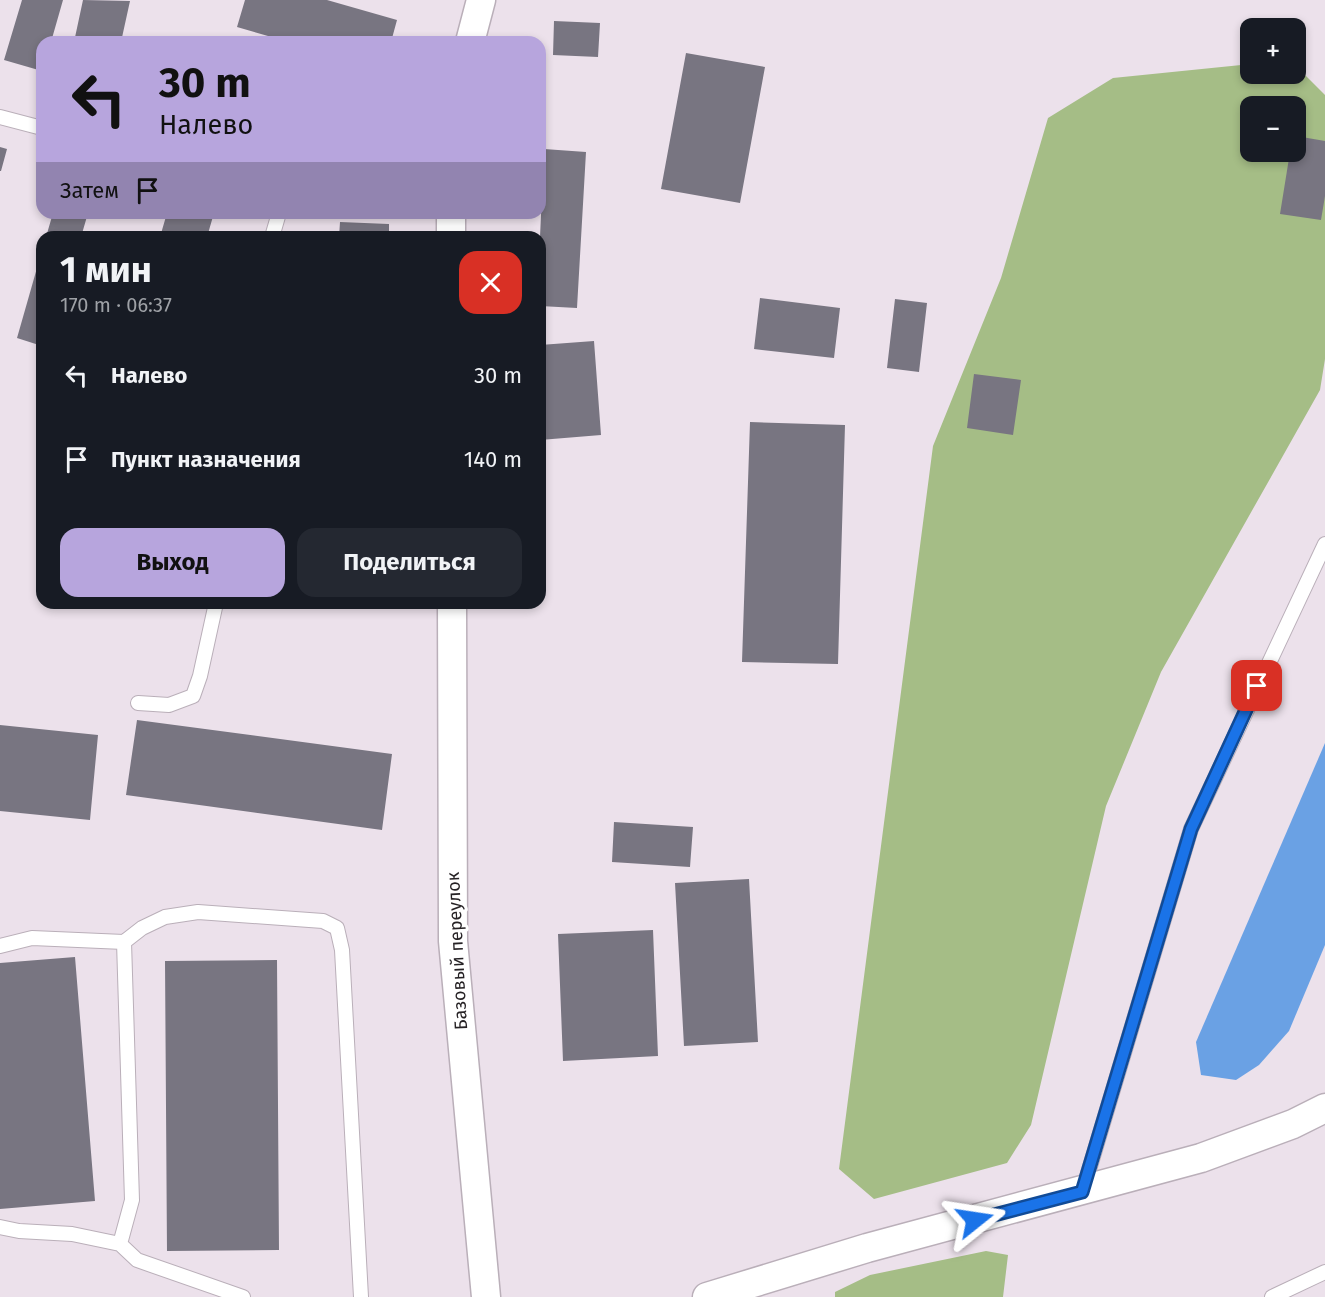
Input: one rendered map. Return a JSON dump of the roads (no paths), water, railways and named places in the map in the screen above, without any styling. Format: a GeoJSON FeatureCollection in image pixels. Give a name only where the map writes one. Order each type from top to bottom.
{"type":"FeatureCollection","features":[{"type":"Feature","properties":{"kind":"street"},"geometry":{"type":"LineString","coordinates":[[472,36],[481,0]]}},
{"type":"Feature","properties":{"kind":"street","name":"Базовый переулок"},"geometry":{"type":"LineString","coordinates":[[452,609],[453,941],[486,1297]]}},
{"type":"Feature","properties":{"kind":"street"},"geometry":{"type":"LineString","coordinates":[[707,1297],[867,1248],[1202,1158],[1293,1124],[1325,1108]]}},
{"type":"Feature","properties":{"kind":"lane"},"geometry":{"type":"LineString","coordinates":[[0,117],[36,126]]}},
{"type":"Feature","properties":{"kind":"lane"},"geometry":{"type":"LineString","coordinates":[[1082,1192],[1191,829],[1325,544]]}},
{"type":"Feature","properties":{"kind":"lane"},"geometry":{"type":"LineString","coordinates":[[138,703],[169,705],[193,696],[200,676],[215,609]]}},
{"type":"Feature","properties":{"kind":"lane"},"geometry":{"type":"LineString","coordinates":[[0,946],[32,938],[124,942],[142,928],[165,917],[198,912],[323,921],[337,928],[342,950],[361,1297]]}},
{"type":"Feature","properties":{"kind":"lane"},"geometry":{"type":"LineString","coordinates":[[120,1244],[132,1200],[124,942]]}},
{"type":"Feature","properties":{"kind":"lane"},"geometry":{"type":"LineString","coordinates":[[0,1227],[19,1231],[72,1234],[120,1244],[137,1260],[243,1297]]}},
{"type":"Feature","properties":{"kind":"lane"},"geometry":{"type":"LineString","coordinates":[[1272,1297],[1325,1272]]}},
{"type":"Feature","properties":{"kind":"water"},"geometry":{"type":"Polygon","coordinates":[[[1325,743],[1325,945],[1289,1031],[1259,1065],[1236,1080],[1201,1075],[1196,1042],[1325,743]]]}}]}
